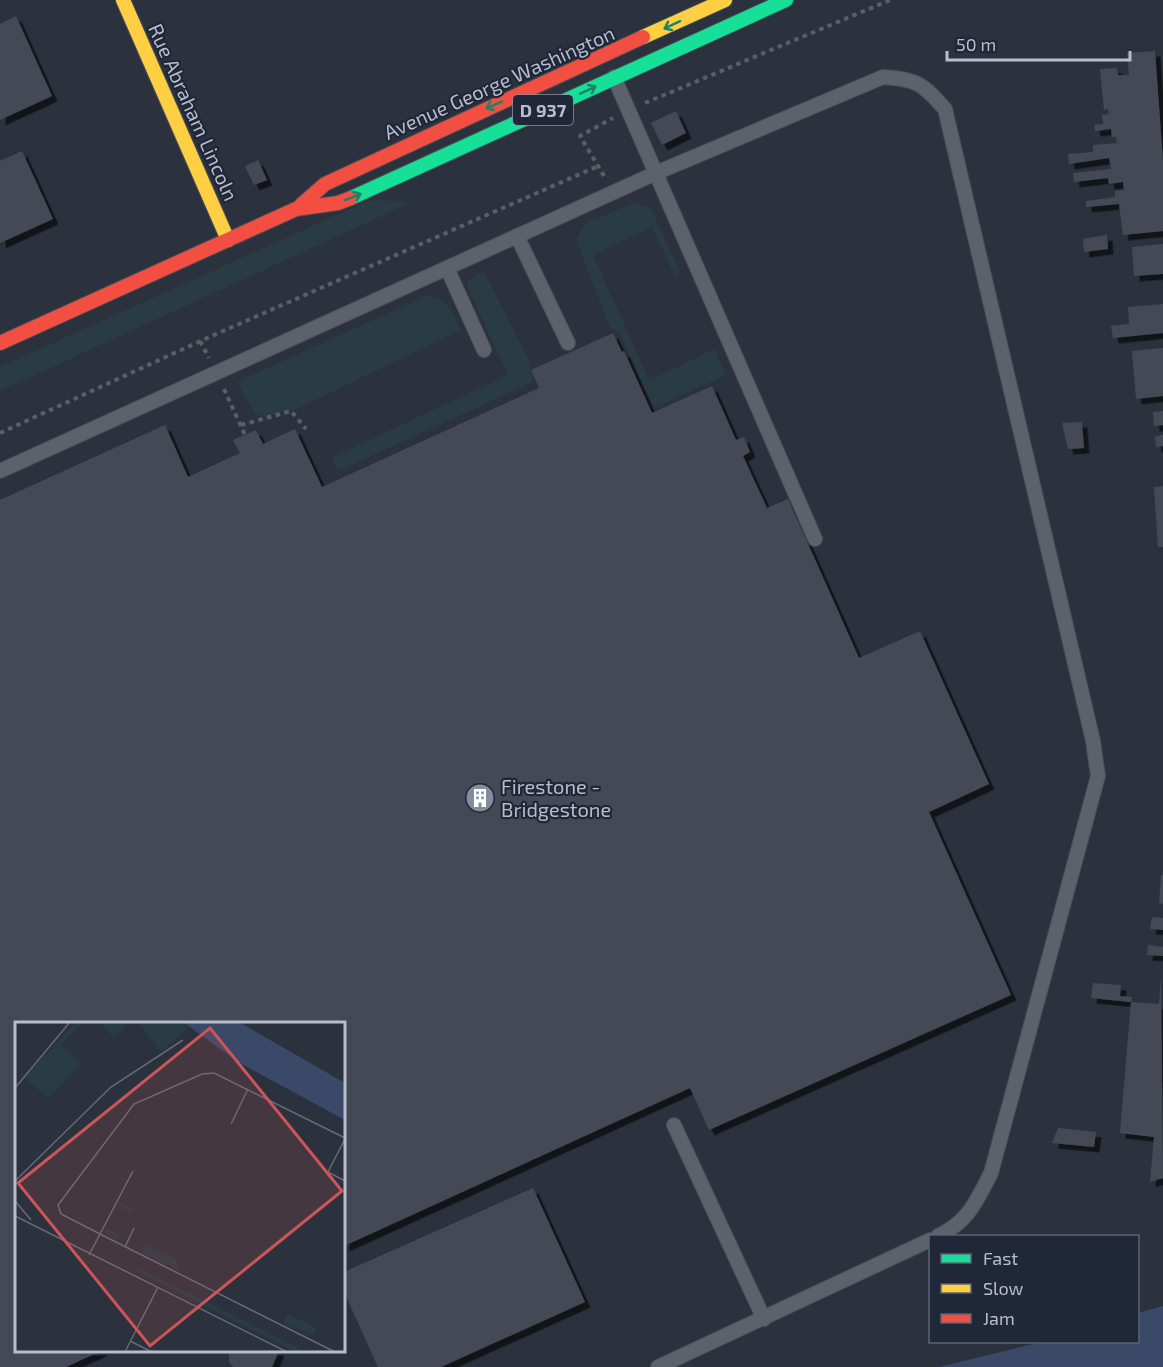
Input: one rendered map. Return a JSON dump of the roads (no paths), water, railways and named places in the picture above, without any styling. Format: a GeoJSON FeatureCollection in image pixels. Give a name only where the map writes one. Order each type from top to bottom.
{"type":"FeatureCollection","features":[{"type":"Feature","properties":{"kind":"main road","name":"Rue Abraham Lincoln"},"geometry":{"type":"LineString","coordinates":[[123,0],[175,114],[228,240]]}},
{"type":"Feature","properties":{"kind":"main road","name":"Avenue George Washington"},"geometry":{"type":"LineString","coordinates":[[0,343],[296,209],[325,184],[725,0]]}},
{"type":"Feature","properties":{"kind":"main road","name":"Avenue George Washington"},"geometry":{"type":"LineString","coordinates":[[296,209],[338,203],[371,190],[786,0]]}},
{"type":"Feature","properties":{"kind":"lane"},"geometry":{"type":"LineString","coordinates":[[605,56],[815,539]]}},
{"type":"Feature","properties":{"kind":"lane"},"geometry":{"type":"LineString","coordinates":[[0,471],[656,173],[883,77],[909,78],[930,91],[945,109],[1093,741],[1098,776],[991,1173],[975,1203],[957,1227],[940,1235]]}},
{"type":"Feature","properties":{"kind":"lane"},"geometry":{"type":"LineString","coordinates":[[517,236],[568,343]]}},
{"type":"Feature","properties":{"kind":"lane"},"geometry":{"type":"LineString","coordinates":[[447,268],[484,350]]}},
{"type":"Feature","properties":{"kind":"lane"},"geometry":{"type":"LineString","coordinates":[[674,1125],[765,1319]]}},
{"type":"Feature","properties":{"kind":"lane"},"geometry":{"type":"LineString","coordinates":[[658,1367],[929,1240]]}},
{"type":"Feature","properties":{"kind":"water"},"geometry":{"type":"Polygon","coordinates":[[[1163,1306],[1163,1367],[939,1367],[1037,1343],[1139,1343],[1139,1313],[1163,1306]]]}},
{"type":"Feature","properties":{"kind":"place","name":"Firestone - Bridgestone"},"geometry":{"type":"Point","coordinates":[480,798]}}]}
